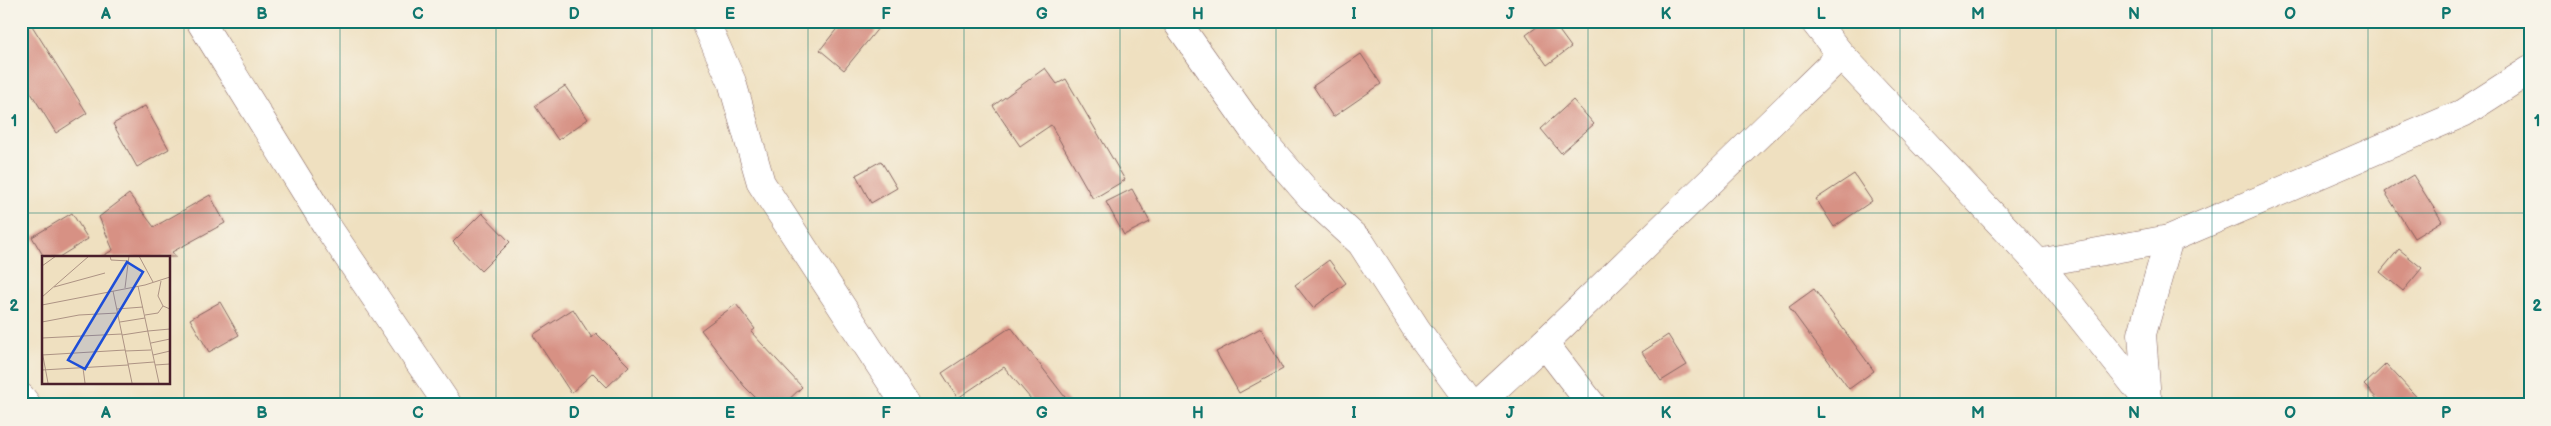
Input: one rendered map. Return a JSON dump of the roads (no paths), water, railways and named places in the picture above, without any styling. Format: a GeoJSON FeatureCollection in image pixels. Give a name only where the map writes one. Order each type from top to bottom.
{"type":"FeatureCollection","features":[{"type":"Feature","properties":{"kind":"street"},"geometry":{"type":"LineString","coordinates":[[200,21],[325,223],[448,405]]}},
{"type":"Feature","properties":{"kind":"street"},"geometry":{"type":"LineString","coordinates":[[705,21],[732,82],[761,183],[906,405]]}},
{"type":"Feature","properties":{"kind":"street"},"geometry":{"type":"LineString","coordinates":[[1176,21],[1254,131],[1311,197],[1361,243],[1417,330],[1472,405]]}},
{"type":"Feature","properties":{"kind":"street"},"geometry":{"type":"LineString","coordinates":[[1814,21],[1841,55],[2038,263],[2149,402]]}},
{"type":"Feature","properties":{"kind":"street"},"geometry":{"type":"LineString","coordinates":[[1477,405],[1544,343],[1841,55]]}},
{"type":"Feature","properties":{"kind":"street"},"geometry":{"type":"LineString","coordinates":[[2038,263],[2169,239],[2463,112],[2530,70]]}},
{"type":"Feature","properties":{"kind":"street"},"geometry":{"type":"LineString","coordinates":[[2149,402],[2142,334],[2169,239]]}},
{"type":"Feature","properties":{"kind":"street"},"geometry":{"type":"LineString","coordinates":[[1544,343],[1592,405]]}},
{"type":"Feature","properties":{"kind":"street"},"geometry":{"type":"LineString","coordinates":[[21,397],[27,405]]}}]}
